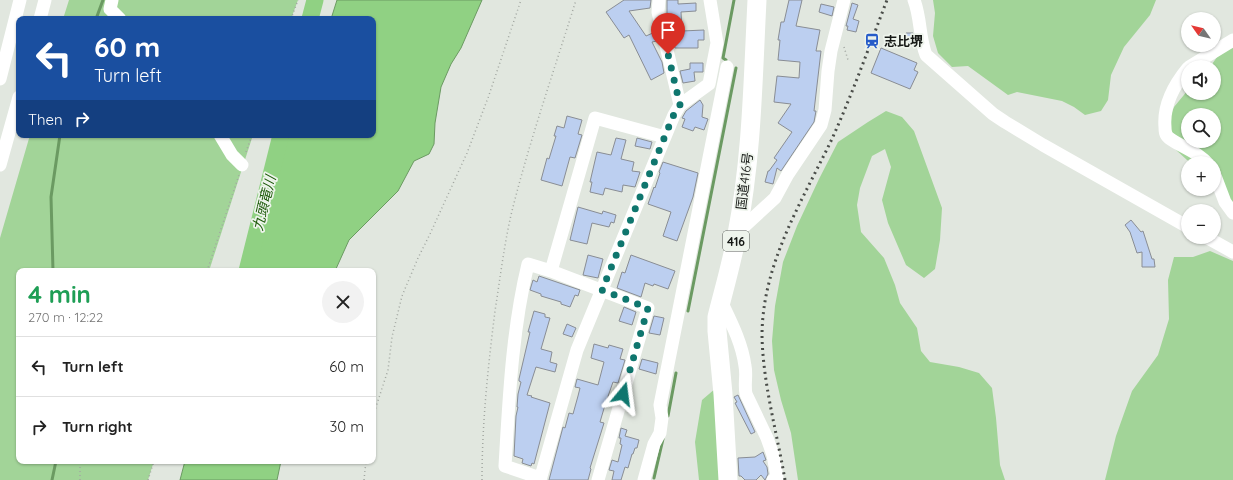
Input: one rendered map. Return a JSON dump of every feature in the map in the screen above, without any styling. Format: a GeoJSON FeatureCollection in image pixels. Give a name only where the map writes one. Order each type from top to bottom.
{"type":"FeatureCollection","features":[{"type":"Feature","properties":{"kind":"highway","name":"国道416号"},"geometry":{"type":"LineString","coordinates":[[728,480],[723,394],[717,331],[721,301],[737,233],[745,177],[750,126],[757,0]]}},
{"type":"Feature","properties":{"kind":"street"},"geometry":{"type":"LineString","coordinates":[[0,79],[20,0]]}},
{"type":"Feature","properties":{"kind":"street"},"geometry":{"type":"LineString","coordinates":[[41,16],[45,0]]}},
{"type":"Feature","properties":{"kind":"street"},"geometry":{"type":"LineString","coordinates":[[112,0],[110,9],[117,16]]}},
{"type":"Feature","properties":{"kind":"street"},"geometry":{"type":"LineString","coordinates":[[659,0],[658,12],[680,105]]}},
{"type":"Feature","properties":{"kind":"street"},"geometry":{"type":"LineString","coordinates":[[598,480],[648,308],[602,290],[528,264],[524,278],[512,358],[505,466],[540,479],[577,350],[602,290],[665,137],[674,114],[680,105],[709,84],[717,43],[710,0]]}},
{"type":"Feature","properties":{"kind":"street"},"geometry":{"type":"LineString","coordinates":[[737,233],[774,198],[788,174],[821,125],[825,110],[832,44],[844,0]]}},
{"type":"Feature","properties":{"kind":"street"},"geometry":{"type":"LineString","coordinates":[[914,0],[920,24],[923,47],[926,55],[993,114],[1043,145],[1181,223]]}},
{"type":"Feature","properties":{"kind":"street"},"geometry":{"type":"LineString","coordinates":[[1202,60],[1233,40]]}},
{"type":"Feature","properties":{"kind":"street"},"geometry":{"type":"LineString","coordinates":[[644,480],[654,444],[660,433],[662,418],[660,405],[727,67]]}},
{"type":"Feature","properties":{"kind":"street"},"geometry":{"type":"LineString","coordinates":[[1181,78],[1167,101],[1164,116],[1165,132],[1167,137],[1188,148],[1198,156]]}},
{"type":"Feature","properties":{"kind":"street"},"geometry":{"type":"LineString","coordinates":[[0,165],[16,107]]}},
{"type":"Feature","properties":{"kind":"street"},"geometry":{"type":"LineString","coordinates":[[550,271],[596,118],[665,137]]}},
{"type":"Feature","properties":{"kind":"street"},"geometry":{"type":"LineString","coordinates":[[222,138],[232,155],[242,165]]}},
{"type":"Feature","properties":{"kind":"street"},"geometry":{"type":"LineString","coordinates":[[1221,191],[1225,202],[1233,213]]}},
{"type":"Feature","properties":{"kind":"street"},"geometry":{"type":"LineString","coordinates":[[1219,244],[1233,252]]}},
{"type":"Feature","properties":{"kind":"street"},"geometry":{"type":"LineString","coordinates":[[721,301],[737,335],[745,365],[746,394],[767,438],[773,455],[777,477],[773,480]]}},
{"type":"Feature","properties":{"kind":"path"},"geometry":{"type":"LineString","coordinates":[[292,16],[298,0]]}},
{"type":"Feature","properties":{"kind":"path"},"geometry":{"type":"LineString","coordinates":[[376,407],[388,370],[392,337],[402,296],[475,134],[493,86],[521,0]]}},
{"type":"Feature","properties":{"kind":"path"},"geometry":{"type":"LineString","coordinates":[[482,480],[486,394],[491,339],[500,275],[511,217],[528,153],[576,0]]}},
{"type":"Feature","properties":{"kind":"path"},"geometry":{"type":"LineString","coordinates":[[207,268],[251,138]]}},
{"type":"Feature","properties":{"kind":"path"},"geometry":{"type":"LineString","coordinates":[[80,464],[80,480]]}},
{"type":"Feature","properties":{"kind":"path"},"geometry":{"type":"LineString","coordinates":[[148,480],[153,464]]}},
{"type":"Feature","properties":{"kind":"path"},"geometry":{"type":"LineString","coordinates":[[364,480],[366,464]]}},
{"type":"Feature","properties":{"kind":"shaded area"},"geometry":{"type":"Polygon","coordinates":[[[69,0],[298,0],[292,16],[64,16],[69,0]]]}},
{"type":"Feature","properties":{"kind":"shaded area"},"geometry":{"type":"Polygon","coordinates":[[[337,0],[482,0],[461,48],[451,64],[441,87],[435,123],[434,144],[429,154],[414,161],[398,191],[349,240],[336,268],[245,268],[271,185],[288,138],[376,138],[376,16],[332,16],[337,0]]]}},
{"type":"Feature","properties":{"kind":"shaded area"},"geometry":{"type":"Polygon","coordinates":[[[933,0],[1156,0],[1150,15],[1124,47],[1111,75],[1108,100],[1101,111],[1085,115],[1062,101],[1017,92],[1008,95],[968,66],[952,67],[938,53],[933,36],[935,13],[933,0]]]}},
{"type":"Feature","properties":{"kind":"shaded area"},"geometry":{"type":"Polygon","coordinates":[[[1233,44],[1233,204],[1221,189],[1221,156],[1183,156],[1175,149],[1168,122],[1174,107],[1181,98],[1181,100],[1221,100],[1221,60],[1215,60],[1221,51],[1233,44]]]}},
{"type":"Feature","properties":{"kind":"shaded area"},"geometry":{"type":"Polygon","coordinates":[[[886,111],[902,117],[914,131],[942,208],[940,240],[935,269],[924,278],[906,265],[888,223],[882,200],[891,167],[885,149],[872,156],[860,188],[857,205],[861,232],[884,258],[895,285],[900,303],[917,328],[921,351],[930,362],[959,367],[979,373],[992,388],[1000,465],[1005,480],[798,480],[791,433],[774,370],[772,341],[775,306],[783,262],[797,226],[838,142],[886,111]]]}},
{"type":"Feature","properties":{"kind":"shaded area"},"geometry":{"type":"Polygon","coordinates":[[[29,138],[252,138],[210,268],[16,268],[16,464],[153,464],[148,480],[0,480],[0,238],[29,138]]]}},
{"type":"Feature","properties":{"kind":"shaded area"},"geometry":{"type":"Polygon","coordinates":[[[1210,251],[1233,261],[1233,480],[1105,480],[1116,436],[1132,391],[1158,355],[1169,319],[1168,280],[1174,257],[1193,257],[1210,251]]]}},
{"type":"Feature","properties":{"kind":"shaded area"},"geometry":{"type":"Polygon","coordinates":[[[716,388],[720,480],[699,480],[695,442],[702,400],[716,388]]]}},
{"type":"Feature","properties":{"kind":"shaded area"},"geometry":{"type":"Polygon","coordinates":[[[184,464],[280,464],[277,480],[180,480],[184,464]]]}},
{"type":"Feature","properties":{"kind":"building"},"geometry":{"type":"Polygon","coordinates":[[[624,0],[651,0],[650,8],[629,11],[646,36],[655,32],[657,41],[652,42],[662,62],[664,73],[651,80],[629,35],[624,38],[606,12],[624,0]]]}},
{"type":"Feature","properties":{"kind":"building"},"geometry":{"type":"Polygon","coordinates":[[[667,0],[678,0],[678,4],[696,3],[696,11],[681,12],[682,31],[704,30],[704,40],[698,40],[698,48],[675,48],[667,16],[667,0]]]}},
{"type":"Feature","properties":{"kind":"building"},"geometry":{"type":"Polygon","coordinates":[[[789,0],[802,0],[796,26],[820,30],[816,51],[821,51],[814,111],[816,111],[814,122],[781,171],[777,168],[773,184],[765,182],[768,171],[777,160],[774,158],[792,132],[778,123],[791,104],[774,102],[777,76],[799,78],[800,62],[778,60],[780,40],[778,40],[781,22],[784,22],[789,0]]]}},
{"type":"Feature","properties":{"kind":"building"},"geometry":{"type":"Polygon","coordinates":[[[852,3],[858,5],[853,19],[859,21],[856,32],[847,30],[848,26],[846,26],[852,3]]]}},
{"type":"Feature","properties":{"kind":"building"},"geometry":{"type":"Polygon","coordinates":[[[821,4],[834,7],[832,16],[819,12],[821,4]]]}},
{"type":"Feature","properties":{"kind":"building"},"geometry":{"type":"Polygon","coordinates":[[[906,33],[913,33],[915,44],[907,45],[906,33]]]}},
{"type":"Feature","properties":{"kind":"building"},"geometry":{"type":"Polygon","coordinates":[[[881,48],[917,63],[914,70],[918,72],[910,89],[871,73],[881,48]]]}},
{"type":"Feature","properties":{"kind":"building"},"geometry":{"type":"Polygon","coordinates":[[[690,63],[703,63],[703,72],[694,72],[695,81],[683,83],[680,71],[690,69],[690,63]]]}},
{"type":"Feature","properties":{"kind":"building"},"geometry":{"type":"Polygon","coordinates":[[[700,100],[703,105],[702,117],[708,119],[704,130],[695,127],[693,131],[682,127],[685,119],[682,118],[686,111],[700,100]]]}},
{"type":"Feature","properties":{"kind":"building"},"geometry":{"type":"Polygon","coordinates":[[[567,116],[582,120],[578,134],[582,135],[575,158],[570,157],[562,186],[541,180],[547,158],[549,159],[556,136],[554,136],[557,126],[564,128],[567,116]]]}},
{"type":"Feature","properties":{"kind":"building"},"geometry":{"type":"Polygon","coordinates":[[[616,138],[626,140],[621,159],[634,162],[632,171],[640,172],[635,187],[623,185],[622,192],[605,188],[603,195],[590,192],[592,182],[590,182],[597,152],[611,155],[616,138]]]}},
{"type":"Feature","properties":{"kind":"building"},"geometry":{"type":"Polygon","coordinates":[[[637,138],[652,142],[650,149],[635,146],[637,138]]]}},
{"type":"Feature","properties":{"kind":"building"},"geometry":{"type":"Polygon","coordinates":[[[663,162],[698,173],[693,197],[677,241],[663,236],[671,212],[648,204],[654,187],[655,188],[663,162]]]}},
{"type":"Feature","properties":{"kind":"building"},"geometry":{"type":"Polygon","coordinates":[[[578,207],[602,214],[603,211],[616,215],[614,223],[611,222],[609,227],[592,223],[587,244],[570,240],[578,207]]]}},
{"type":"Feature","properties":{"kind":"building"},"geometry":{"type":"Polygon","coordinates":[[[1131,220],[1141,232],[1143,231],[1152,259],[1154,259],[1155,267],[1142,267],[1142,252],[1137,253],[1130,232],[1125,225],[1131,220]]]}},
{"type":"Feature","properties":{"kind":"building"},"geometry":{"type":"Polygon","coordinates":[[[588,255],[603,259],[598,278],[583,275],[588,255]]]}},
{"type":"Feature","properties":{"kind":"building"},"geometry":{"type":"Polygon","coordinates":[[[631,255],[675,271],[668,289],[654,284],[653,286],[645,283],[641,297],[617,288],[622,272],[625,273],[631,255]]]}},
{"type":"Feature","properties":{"kind":"building"},"geometry":{"type":"Polygon","coordinates":[[[539,276],[580,290],[578,296],[575,295],[570,307],[561,304],[561,302],[541,296],[541,294],[530,290],[533,280],[537,282],[539,276]]]}},
{"type":"Feature","properties":{"kind":"building"},"geometry":{"type":"Polygon","coordinates":[[[624,307],[636,312],[632,325],[619,321],[624,307]]]}},
{"type":"Feature","properties":{"kind":"building"},"geometry":{"type":"Polygon","coordinates":[[[534,311],[545,314],[545,317],[550,318],[541,349],[552,352],[550,362],[557,364],[555,372],[536,367],[527,395],[550,403],[534,464],[532,463],[531,466],[522,463],[523,459],[514,456],[518,394],[521,382],[519,379],[530,332],[528,332],[534,311]]]}},
{"type":"Feature","properties":{"kind":"building"},"geometry":{"type":"Polygon","coordinates":[[[654,316],[664,318],[660,335],[649,333],[654,316]]]}},
{"type":"Feature","properties":{"kind":"building"},"geometry":{"type":"Polygon","coordinates":[[[567,324],[576,328],[572,337],[563,334],[567,324]]]}},
{"type":"Feature","properties":{"kind":"building"},"geometry":{"type":"Polygon","coordinates":[[[594,344],[608,348],[609,345],[623,349],[620,359],[625,360],[618,383],[613,382],[605,405],[600,422],[604,423],[590,468],[588,480],[549,480],[563,427],[565,428],[569,413],[573,414],[578,396],[580,388],[575,387],[577,379],[598,385],[604,362],[591,358],[594,344]]]}},
{"type":"Feature","properties":{"kind":"building"},"geometry":{"type":"Polygon","coordinates":[[[642,359],[658,363],[656,374],[639,369],[642,359]]]}},
{"type":"Feature","properties":{"kind":"building"},"geometry":{"type":"Polygon","coordinates":[[[738,395],[755,432],[751,434],[735,403],[737,402],[734,397],[738,395]]]}},
{"type":"Feature","properties":{"kind":"building"},"geometry":{"type":"Polygon","coordinates":[[[621,428],[627,430],[625,436],[639,440],[637,448],[635,448],[632,454],[628,468],[625,467],[621,480],[612,480],[614,471],[609,470],[612,460],[618,462],[622,445],[620,444],[621,438],[619,438],[621,428]]]}},
{"type":"Feature","properties":{"kind":"building"},"geometry":{"type":"Polygon","coordinates":[[[763,452],[766,460],[763,461],[767,467],[768,474],[765,480],[761,475],[756,480],[745,480],[739,476],[738,458],[755,457],[763,452]]]}},
{"type":"Feature","properties":{"kind":"waterway"},"geometry":{"type":"LineString","coordinates":[[97,16],[103,0]]}},
{"type":"Feature","properties":{"kind":"waterway","name":"九頭竜川"},"geometry":{"type":"LineString","coordinates":[[311,16],[315,0]]}},
{"type":"Feature","properties":{"kind":"waterway"},"geometry":{"type":"LineString","coordinates":[[726,60],[723,58],[734,0]]}},
{"type":"Feature","properties":{"kind":"waterway"},"geometry":{"type":"LineString","coordinates":[[688,311],[736,68]]}},
{"type":"Feature","properties":{"kind":"waterway"},"geometry":{"type":"LineString","coordinates":[[53,268],[51,197],[60,138]]}},
{"type":"Feature","properties":{"kind":"waterway","name":"九頭竜川"},"geometry":{"type":"LineString","coordinates":[[248,268],[280,138]]}},
{"type":"Feature","properties":{"kind":"waterway"},"geometry":{"type":"LineString","coordinates":[[668,416],[676,373]]}},
{"type":"Feature","properties":{"kind":"waterway"},"geometry":{"type":"LineString","coordinates":[[654,478],[663,439]]}},
{"type":"Feature","properties":{"kind":"waterway"},"geometry":{"type":"LineString","coordinates":[[52,480],[55,464]]}},
{"type":"Feature","properties":{"kind":"railway"},"geometry":{"type":"LineString","coordinates":[[785,480],[768,390],[763,354],[762,336],[764,310],[769,284],[785,235],[839,124],[887,0]]}},
{"type":"Feature","properties":{"kind":"place","name":"志比堺"},"geometry":{"type":"Point","coordinates":[872,41]}},
{"type":"Feature","properties":{"kind":"route"},"geometry":{"type":"LineString","coordinates":[[623,394],[648,308],[602,290],[674,114],[680,105],[668,54]]}}]}
